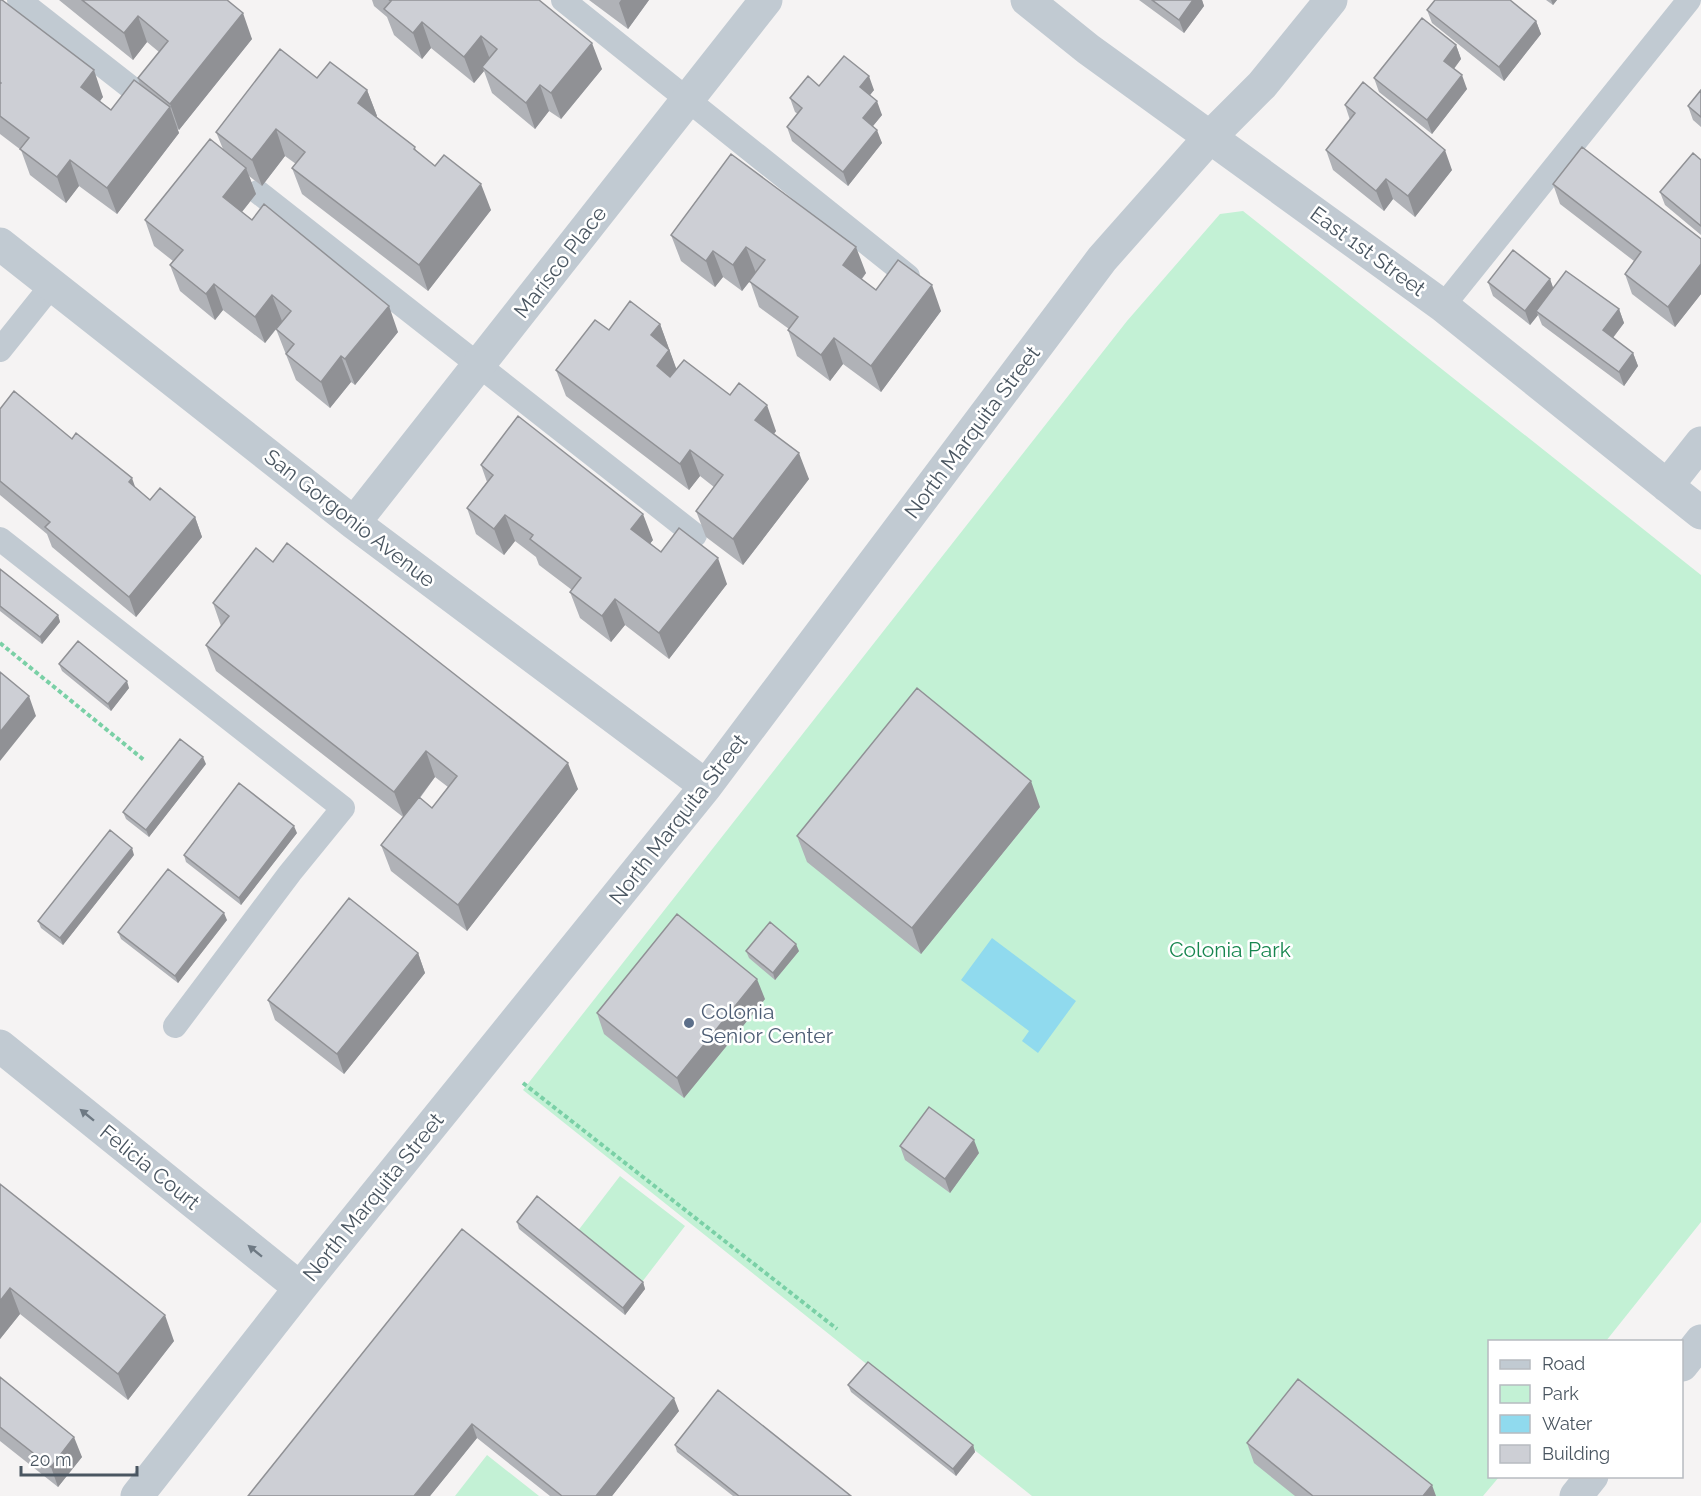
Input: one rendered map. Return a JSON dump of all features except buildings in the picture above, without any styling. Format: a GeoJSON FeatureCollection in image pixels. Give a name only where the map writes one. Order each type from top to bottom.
{"type":"FeatureCollection","features":[{"type":"Feature","properties":{"kind":"street","name":"Marisco Place"},"geometry":{"type":"LineString","coordinates":[[354,523],[766,0]]}},
{"type":"Feature","properties":{"kind":"street","name":"East 1st Street"},"geometry":{"type":"LineString","coordinates":[[1027,0],[1088,49],[1443,306],[1701,513]]}},
{"type":"Feature","properties":{"kind":"street","name":"North Marquita Street"},"geometry":{"type":"LineString","coordinates":[[138,1496],[300,1288],[706,786],[1102,260],[1211,136],[1262,85],[1331,0]]}},
{"type":"Feature","properties":{"kind":"street","name":"San Gorgonio Avenue"},"geometry":{"type":"LineString","coordinates":[[0,244],[354,523],[706,786]]}},
{"type":"Feature","properties":{"kind":"street"},"geometry":{"type":"LineString","coordinates":[[1667,486],[1701,442]]}},
{"type":"Feature","properties":{"kind":"street","name":"Felicia Court"},"geometry":{"type":"LineString","coordinates":[[0,1046],[300,1288]]}},
{"type":"Feature","properties":{"kind":"street"},"geometry":{"type":"LineString","coordinates":[[1683,1364],[1701,1341]]}},
{"type":"Feature","properties":{"kind":"street"},"geometry":{"type":"LineString","coordinates":[[1576,1496],[1590,1478]]}},
{"type":"Feature","properties":{"kind":"lane"},"geometry":{"type":"LineString","coordinates":[[19,0],[134,90]]}},
{"type":"Feature","properties":{"kind":"lane"},"geometry":{"type":"LineString","coordinates":[[563,0],[908,276]]}},
{"type":"Feature","properties":{"kind":"lane"},"geometry":{"type":"LineString","coordinates":[[1443,306],[1689,0]]}},
{"type":"Feature","properties":{"kind":"lane"},"geometry":{"type":"LineString","coordinates":[[258,192],[695,535]]}},
{"type":"Feature","properties":{"kind":"lane"},"geometry":{"type":"LineString","coordinates":[[0,350],[52,285]]}},
{"type":"Feature","properties":{"kind":"lane"},"geometry":{"type":"LineString","coordinates":[[0,539],[343,807],[290,873],[175,1026]]}},
{"type":"Feature","properties":{"kind":"path"},"geometry":{"type":"LineString","coordinates":[[0,643],[144,760]]}},
{"type":"Feature","properties":{"kind":"path"},"geometry":{"type":"LineString","coordinates":[[523,1083],[837,1329]]}},
{"type":"Feature","properties":{"kind":"green space","name":"Colonia Park"},"geometry":{"type":"Polygon","coordinates":[[[1243,211],[1701,575],[1701,1222],[1607,1340],[1488,1340],[1488,1478],[1498,1478],[1483,1496],[1032,1496],[523,1090],[1127,321],[1220,214],[1243,211]]]}},
{"type":"Feature","properties":{"kind":"green space"},"geometry":{"type":"Polygon","coordinates":[[[620,1176],[685,1226],[642,1282],[577,1232],[620,1176]]]}},
{"type":"Feature","properties":{"kind":"green space"},"geometry":{"type":"Polygon","coordinates":[[[487,1455],[539,1496],[455,1496],[487,1455]]]}},
{"type":"Feature","properties":{"kind":"water"},"geometry":{"type":"Polygon","coordinates":[[[992,938],[1076,1001],[1038,1053],[1022,1041],[1029,1031],[961,980],[992,938]]]}},
{"type":"Feature","properties":{"kind":"place","name":"Colonia Senior Center"},"geometry":{"type":"Point","coordinates":[689,1023]}}]}
